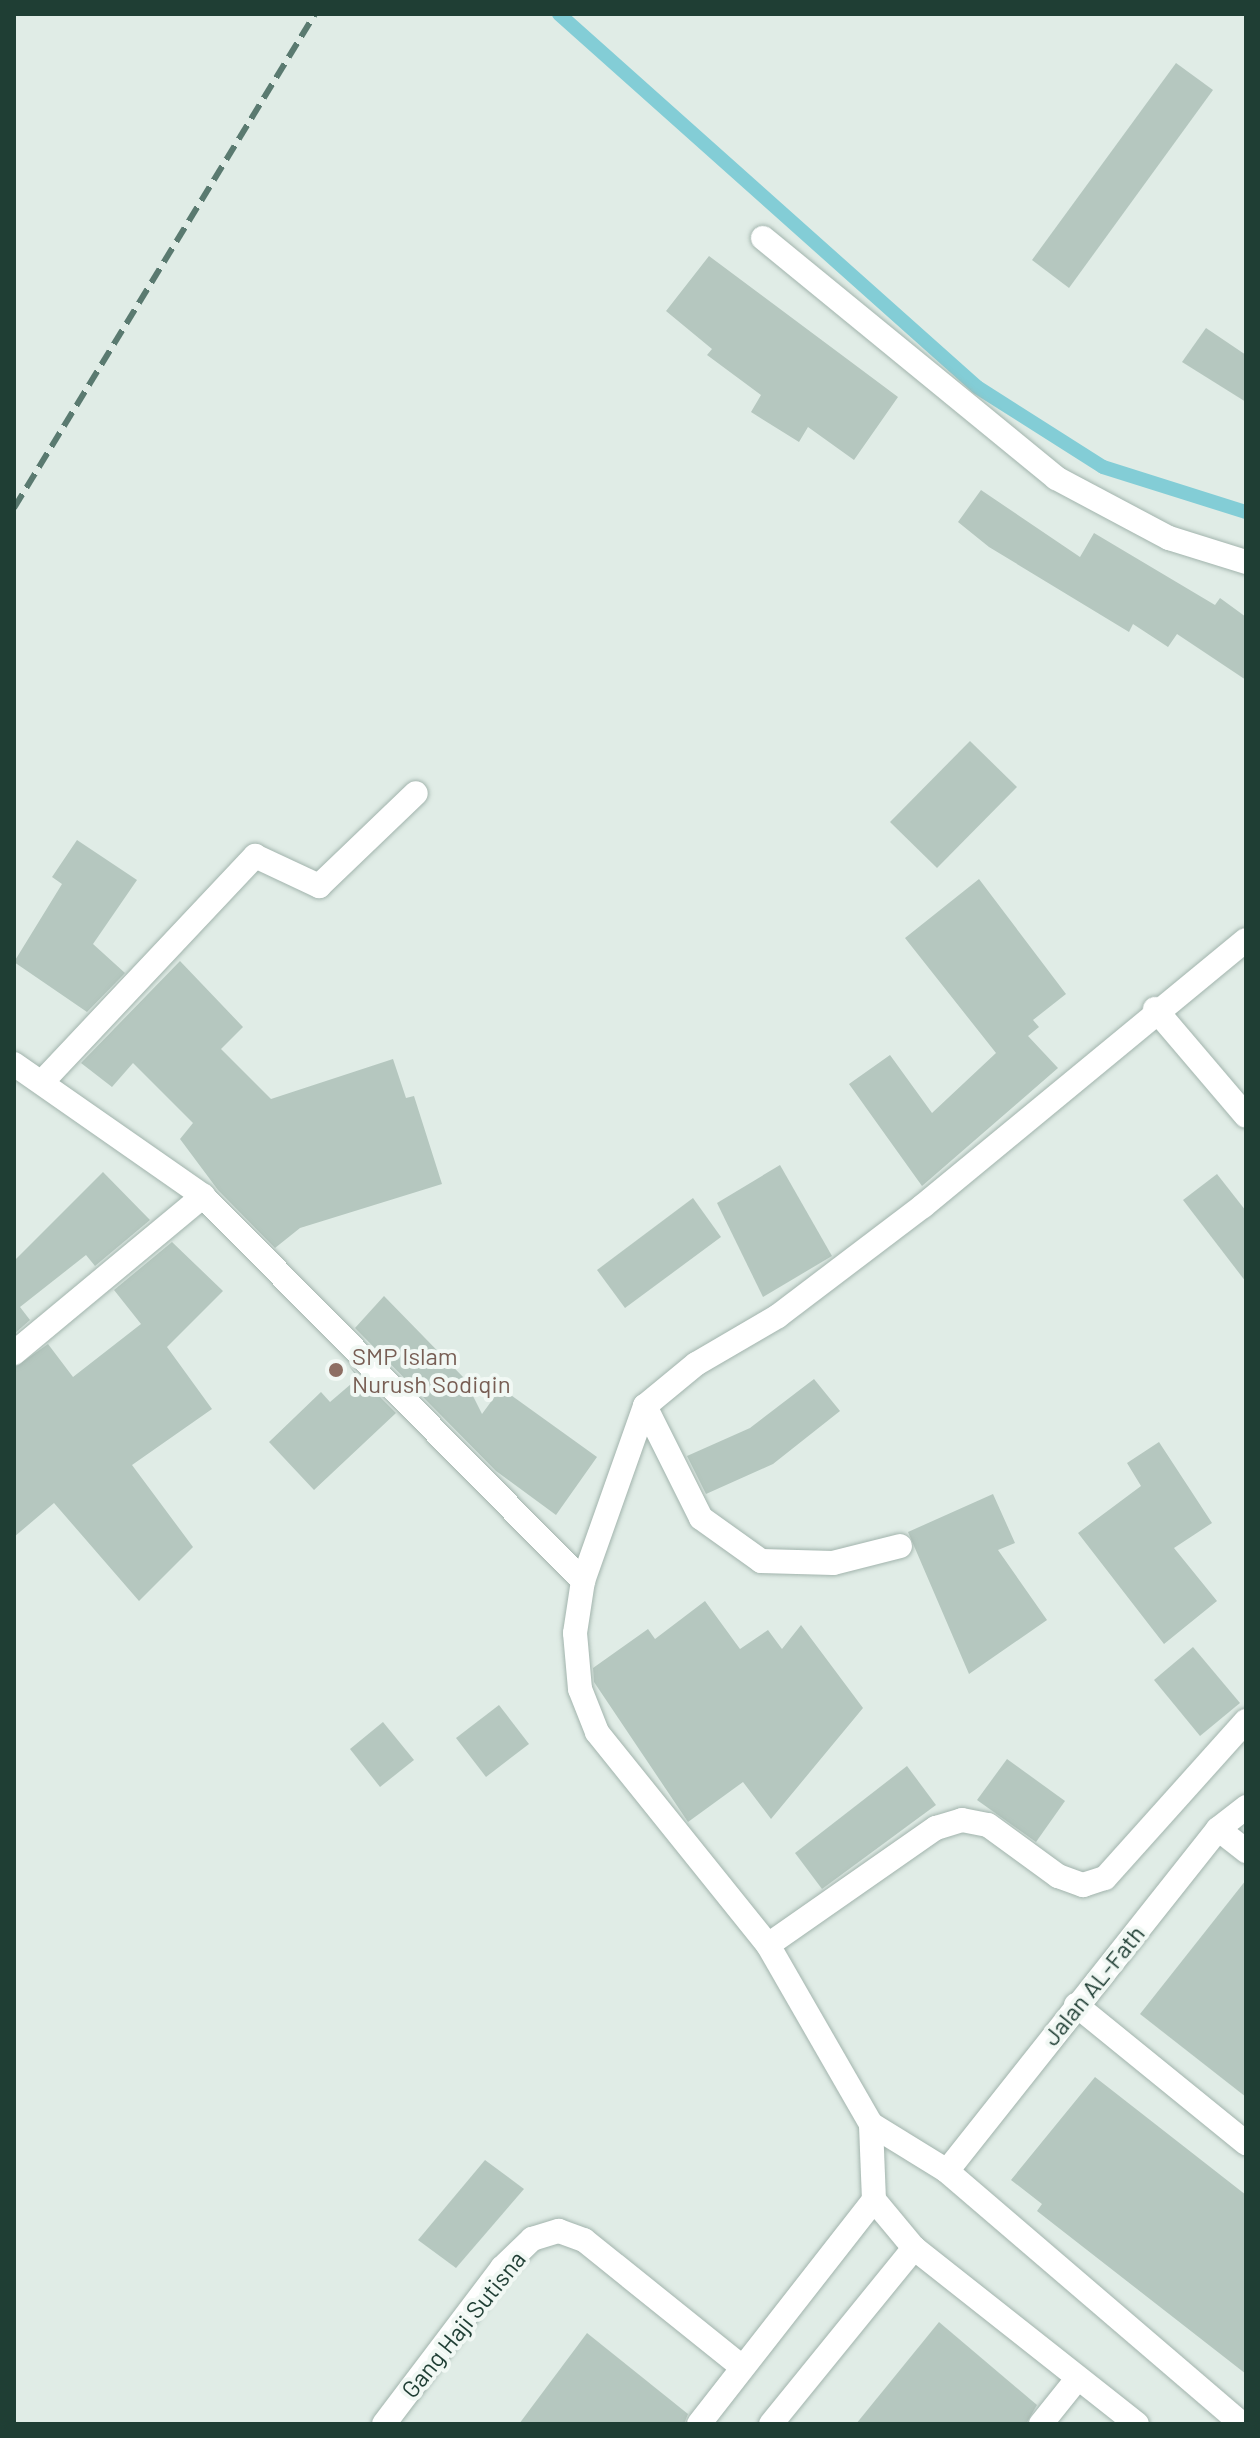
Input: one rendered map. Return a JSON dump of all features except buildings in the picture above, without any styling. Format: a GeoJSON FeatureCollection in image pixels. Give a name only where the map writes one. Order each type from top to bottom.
{"type":"FeatureCollection","features":[{"type":"Feature","properties":{"kind":"street"},"geometry":{"type":"LineString","coordinates":[[763,238],[1056,478],[1169,538],[1246,562]]}},
{"type":"Feature","properties":{"kind":"street"},"geometry":{"type":"LineString","coordinates":[[44,1080],[255,856],[319,886],[416,793]]}},
{"type":"Feature","properties":{"kind":"street"},"geometry":{"type":"LineString","coordinates":[[1137,2424],[914,2248],[874,2200],[871,2124],[768,1945],[597,1732],[580,1689],[575,1633],[583,1581],[645,1406],[696,1364],[778,1316],[923,1206],[1155,1009],[1246,940]]}},
{"type":"Feature","properties":{"kind":"street"},"geometry":{"type":"LineString","coordinates":[[1155,1009],[1246,1116]]}},
{"type":"Feature","properties":{"kind":"street"},"geometry":{"type":"LineString","coordinates":[[14,1064],[44,1080],[203,1196],[583,1581]]}},
{"type":"Feature","properties":{"kind":"street"},"geometry":{"type":"LineString","coordinates":[[14,1353],[203,1196]]}},
{"type":"Feature","properties":{"kind":"street"},"geometry":{"type":"LineString","coordinates":[[645,1406],[701,1518],[761,1561],[833,1563],[900,1546]]}},
{"type":"Feature","properties":{"kind":"street"},"geometry":{"type":"LineString","coordinates":[[768,1945],[936,1828],[962,1820],[988,1825],[1058,1876],[1083,1885],[1105,1878],[1246,1721]]}},
{"type":"Feature","properties":{"kind":"street","name":"Jalan AL-Fath"},"geometry":{"type":"LineString","coordinates":[[947,2171],[1218,1829],[1246,1807]]}},
{"type":"Feature","properties":{"kind":"street"},"geometry":{"type":"LineString","coordinates":[[1218,1829],[1246,1851]]}},
{"type":"Feature","properties":{"kind":"street"},"geometry":{"type":"LineString","coordinates":[[1076,2005],[1246,2143]]}},
{"type":"Feature","properties":{"kind":"street"},"geometry":{"type":"LineString","coordinates":[[871,2124],[947,2171],[1242,2424]]}},
{"type":"Feature","properties":{"kind":"street"},"geometry":{"type":"LineString","coordinates":[[699,2424],[874,2200]]}},
{"type":"Feature","properties":{"kind":"street","name":"Gang Haji Sutisna"},"geometry":{"type":"LineString","coordinates":[[384,2424],[502,2268],[532,2239],[559,2231],[584,2240],[742,2367]]}},
{"type":"Feature","properties":{"kind":"street"},"geometry":{"type":"LineString","coordinates":[[771,2424],[914,2248]]}},
{"type":"Feature","properties":{"kind":"street"},"geometry":{"type":"LineString","coordinates":[[1041,2424],[1077,2379]]}},
{"type":"Feature","properties":{"kind":"waterway"},"geometry":{"type":"LineString","coordinates":[[559,14],[977,387],[1103,467],[1246,512]]}},
{"type":"Feature","properties":{"kind":"railway"},"geometry":{"type":"LineString","coordinates":[[14,508],[315,14]]}},
{"type":"Feature","properties":{"kind":"place","name":"SMP Islam Nurush Sodiqin"},"geometry":{"type":"Point","coordinates":[336,1370]}}]}
